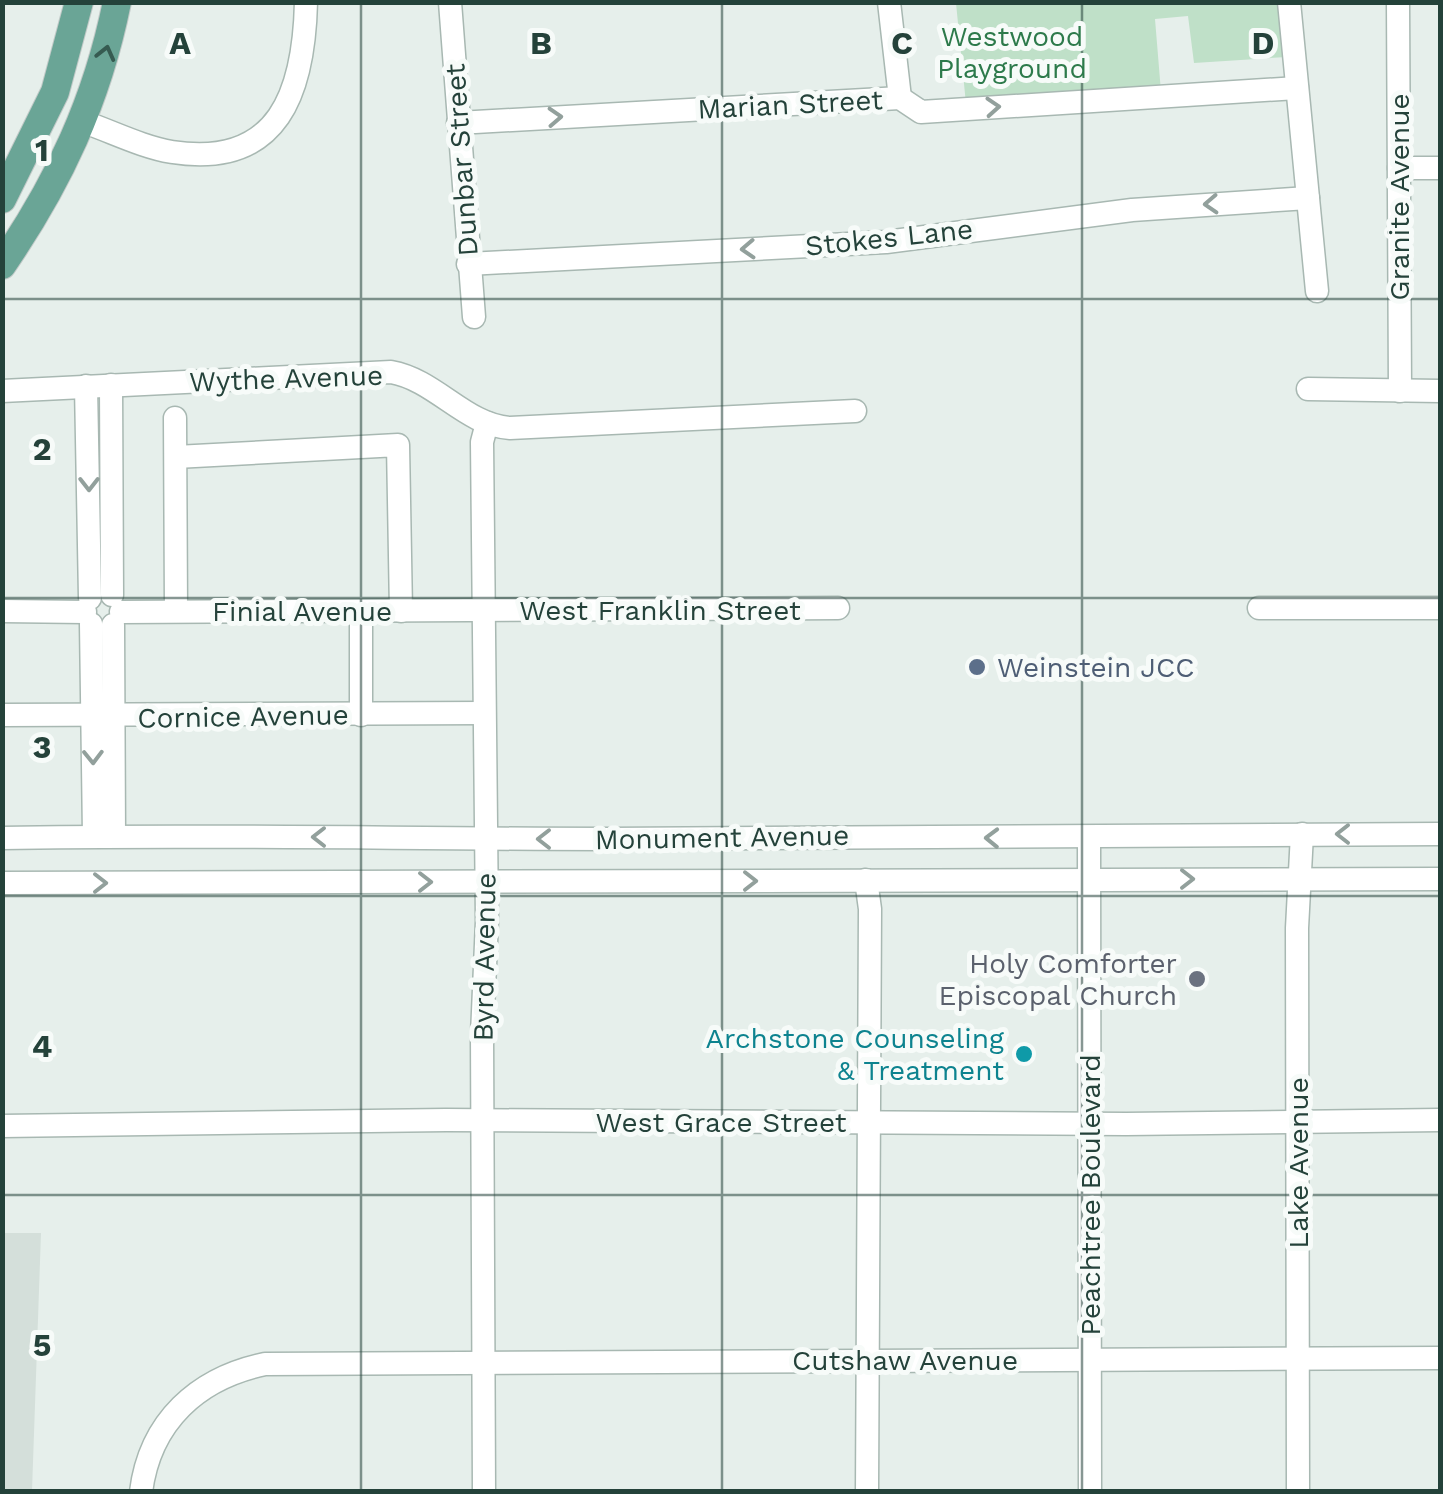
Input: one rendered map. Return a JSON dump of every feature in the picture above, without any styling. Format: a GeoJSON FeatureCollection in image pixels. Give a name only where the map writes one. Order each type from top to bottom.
{"type":"FeatureCollection","features":[{"type":"Feature","properties":{"kind":"main road"},"geometry":{"type":"LineString","coordinates":[[2,199],[55,92],[79,2]]}},
{"type":"Feature","properties":{"kind":"main road"},"geometry":{"type":"LineString","coordinates":[[2,265],[63,170],[84,122],[117,2]]}},
{"type":"Feature","properties":{"kind":"street"},"geometry":{"type":"LineString","coordinates":[[84,122],[152,147],[190,154],[235,147],[258,136],[276,121],[299,80],[306,2]]}},
{"type":"Feature","properties":{"kind":"street","name":"Dunbar Street"},"geometry":{"type":"LineString","coordinates":[[450,2],[474,316]]}},
{"type":"Feature","properties":{"kind":"street"},"geometry":{"type":"LineString","coordinates":[[889,2],[900,98]]}},
{"type":"Feature","properties":{"kind":"street"},"geometry":{"type":"LineString","coordinates":[[1289,2],[1317,291]]}},
{"type":"Feature","properties":{"kind":"street","name":"Granite Avenue"},"geometry":{"type":"LineString","coordinates":[[1398,2],[1400,391]]}},
{"type":"Feature","properties":{"kind":"street","name":"Marian Street"},"geometry":{"type":"LineString","coordinates":[[458,122],[900,98],[921,112],[1297,88]]}},
{"type":"Feature","properties":{"kind":"street"},"geometry":{"type":"LineString","coordinates":[[1399,168],[1440,168]]}},
{"type":"Feature","properties":{"kind":"street","name":"Stokes Lane"},"geometry":{"type":"LineString","coordinates":[[468,264],[886,242],[1151,208],[1308,198]]}},
{"type":"Feature","properties":{"kind":"street","name":"Wythe Avenue"},"geometry":{"type":"LineString","coordinates":[[2,390],[391,372],[412,378],[486,423],[510,428],[854,410]]}},
{"type":"Feature","properties":{"kind":"street"},"geometry":{"type":"LineString","coordinates":[[104,836],[102,611],[111,385]]}},
{"type":"Feature","properties":{"kind":"street"},"geometry":{"type":"LineString","coordinates":[[86,386],[102,611]]}},
{"type":"Feature","properties":{"kind":"street"},"geometry":{"type":"LineString","coordinates":[[1308,389],[1440,391]]}},
{"type":"Feature","properties":{"kind":"street"},"geometry":{"type":"LineString","coordinates":[[175,418],[176,612]]}},
{"type":"Feature","properties":{"kind":"street","name":"Byrd Avenue"},"geometry":{"type":"LineString","coordinates":[[484,1492],[482,1122],[487,839],[482,442],[486,423]]}},
{"type":"Feature","properties":{"kind":"street"},"geometry":{"type":"LineString","coordinates":[[176,457],[398,445],[401,611]]}},
{"type":"Feature","properties":{"kind":"street","name":"West Franklin Street"},"geometry":{"type":"LineString","coordinates":[[483,612],[838,608]]}},
{"type":"Feature","properties":{"kind":"street"},"geometry":{"type":"LineString","coordinates":[[1260,608],[1440,608]]}},
{"type":"Feature","properties":{"kind":"street"},"geometry":{"type":"LineString","coordinates":[[360,714],[361,610]]}},
{"type":"Feature","properties":{"kind":"street","name":"Finial Avenue"},"geometry":{"type":"LineString","coordinates":[[2,612],[483,612]]}},
{"type":"Feature","properties":{"kind":"street","name":"Cornice Avenue"},"geometry":{"type":"LineString","coordinates":[[2,715],[484,713]]}},
{"type":"Feature","properties":{"kind":"street","name":"Monument Avenue"},"geometry":{"type":"LineString","coordinates":[[2,838],[487,839],[850,834],[1089,839],[1440,834]]}},
{"type":"Feature","properties":{"kind":"street","name":"Lake Avenue"},"geometry":{"type":"LineString","coordinates":[[1298,1492],[1298,879],[1302,834]]}},
{"type":"Feature","properties":{"kind":"street","name":"Peachtree Boulevard"},"geometry":{"type":"LineString","coordinates":[[1089,839],[1090,1492]]}},
{"type":"Feature","properties":{"kind":"street","name":"Monument Avenue"},"geometry":{"type":"LineString","coordinates":[[2,883],[1440,878]]}},
{"type":"Feature","properties":{"kind":"street"},"geometry":{"type":"LineString","coordinates":[[866,880],[867,1492]]}},
{"type":"Feature","properties":{"kind":"street","name":"West Grace Street"},"geometry":{"type":"LineString","coordinates":[[2,1126],[1440,1120]]}},
{"type":"Feature","properties":{"kind":"street","name":"Cutshaw Avenue"},"geometry":{"type":"LineString","coordinates":[[141,1492],[160,1431],[203,1386],[265,1364],[1440,1358]]}},
{"type":"Feature","properties":{"kind":"shaded area"},"geometry":{"type":"Polygon","coordinates":[[[2,1233],[41,1233],[32,1491],[3,1491],[2,1233]]]}},
{"type":"Feature","properties":{"kind":"green space","name":"Westwood Playground"},"geometry":{"type":"Polygon","coordinates":[[[956,3],[1281,3],[1286,57],[1194,63],[1188,16],[1155,19],[1161,92],[966,104],[956,3]]]}},
{"type":"Feature","properties":{"kind":"place","name":"Weinstein JCC"},"geometry":{"type":"Point","coordinates":[977,667]}},
{"type":"Feature","properties":{"kind":"place","name":"Holy Comforter Episcopal Church"},"geometry":{"type":"Point","coordinates":[1197,979]}},
{"type":"Feature","properties":{"kind":"place","name":"Archstone Counseling & Treatment"},"geometry":{"type":"Point","coordinates":[1024,1054]}}]}
